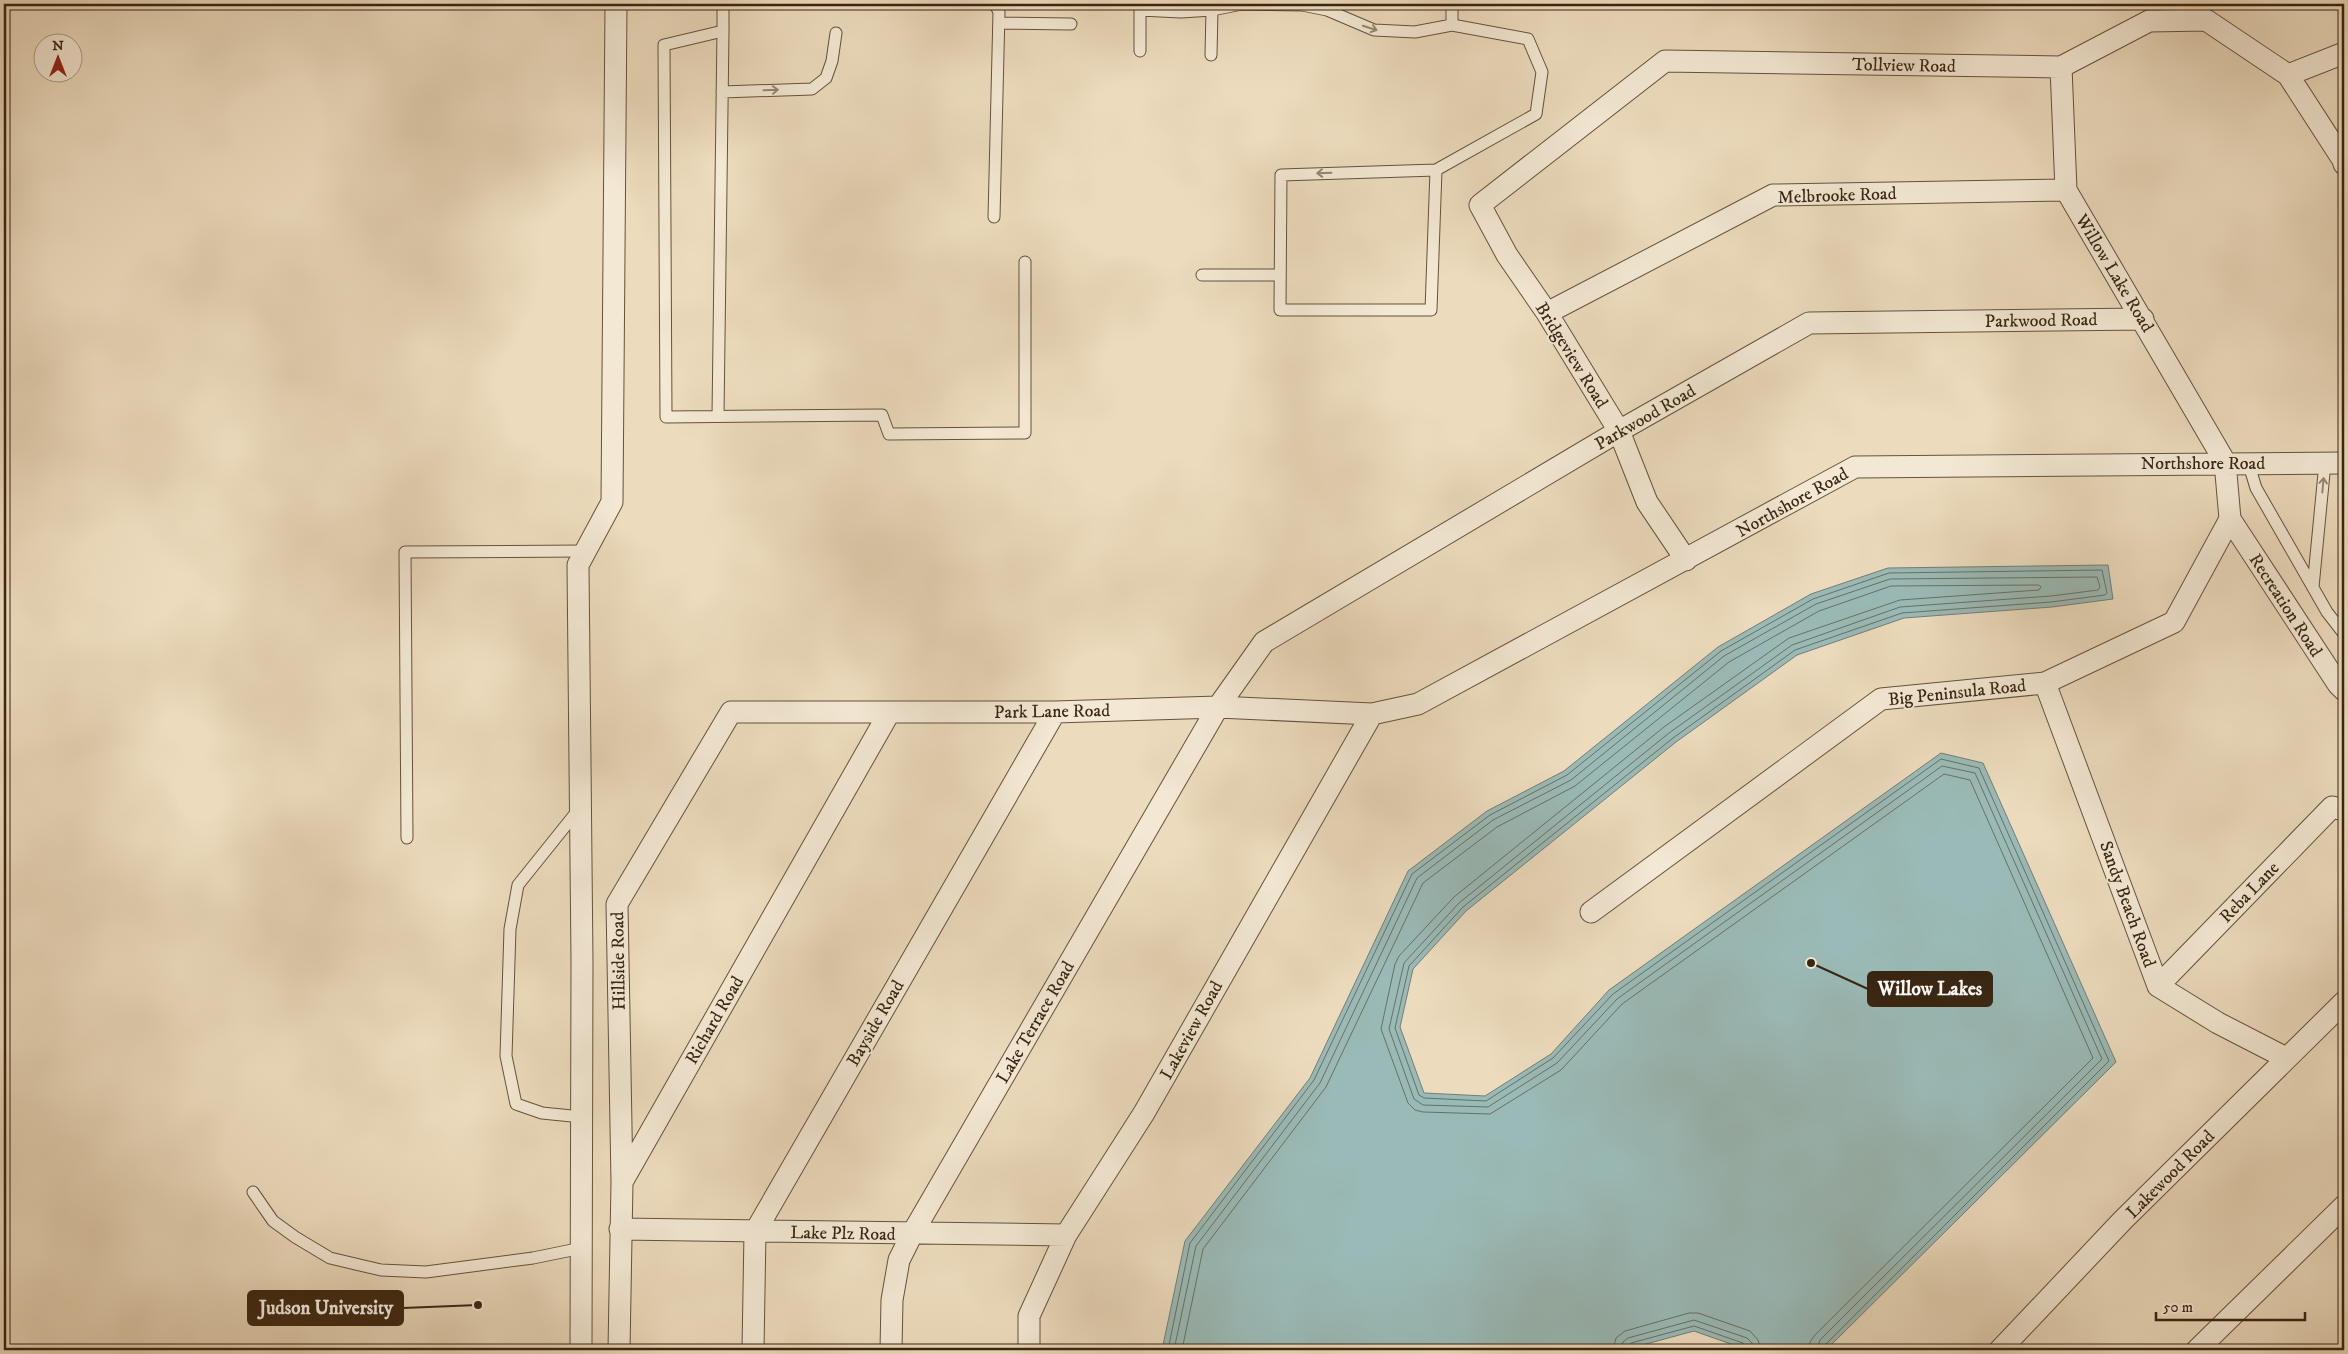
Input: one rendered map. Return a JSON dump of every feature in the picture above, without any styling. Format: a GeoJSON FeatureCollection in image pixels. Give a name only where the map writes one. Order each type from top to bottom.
{"type":"FeatureCollection","features":[{"type":"Feature","properties":{"kind":"street"},"geometry":{"type":"LineString","coordinates":[[582,1350],[578,565],[612,502],[616,4]]}},
{"type":"Feature","properties":{"kind":"street","name":"Tollview Road"},"geometry":{"type":"LineString","coordinates":[[1480,205],[1665,62],[2061,67],[2150,13],[2206,12],[2288,75]]}},
{"type":"Feature","properties":{"kind":"street"},"geometry":{"type":"LineString","coordinates":[[2344,53],[2288,75],[2344,161]]}},
{"type":"Feature","properties":{"kind":"street","name":"Willow Lake Road"},"geometry":{"type":"LineString","coordinates":[[2061,67],[2066,190],[2225,462]]}},
{"type":"Feature","properties":{"kind":"street","name":"Melbrooke Road"},"geometry":{"type":"LineString","coordinates":[[1547,313],[1773,195],[2066,190]]}},
{"type":"Feature","properties":{"kind":"street","name":"Bridgeview Road"},"geometry":{"type":"LineString","coordinates":[[1480,205],[1507,254],[1547,313],[1619,431],[1647,502],[1686,560]]}},
{"type":"Feature","properties":{"kind":"street","name":"Parkwood Road"},"geometry":{"type":"LineString","coordinates":[[1218,707],[1264,642],[1619,431],[1809,324],[2143,319]]}},
{"type":"Feature","properties":{"kind":"street"},"geometry":{"type":"LineString","coordinates":[[2225,462],[2230,519]]}},
{"type":"Feature","properties":{"kind":"street","name":"Northshore Road"},"geometry":{"type":"LineString","coordinates":[[1372,714],[1418,704],[1855,467],[2225,462],[2335,463]]}},
{"type":"Feature","properties":{"kind":"street","name":"Big Peninsula Road"},"geometry":{"type":"LineString","coordinates":[[1591,912],[1881,699],[2045,683],[2174,622],[2230,519]]}},
{"type":"Feature","properties":{"kind":"street","name":"Recreation Road"},"geometry":{"type":"LineString","coordinates":[[2230,519],[2338,684],[2344,690]]}},
{"type":"Feature","properties":{"kind":"street","name":"Sandy Beach Road"},"geometry":{"type":"LineString","coordinates":[[2045,683],[2158,986],[2218,1023],[2286,1058]]}},
{"type":"Feature","properties":{"kind":"street","name":"Park Lane Road"},"geometry":{"type":"LineString","coordinates":[[731,712],[1055,712],[1218,707],[1372,714]]}},
{"type":"Feature","properties":{"kind":"street","name":"Lake Terrace Road"},"geometry":{"type":"LineString","coordinates":[[891,1350],[892,1300],[899,1260],[912,1234],[1218,707]]}},
{"type":"Feature","properties":{"kind":"street","name":"Hillside Road"},"geometry":{"type":"LineString","coordinates":[[622,1182],[617,904],[731,712]]}},
{"type":"Feature","properties":{"kind":"street","name":"Richard Road"},"geometry":{"type":"LineString","coordinates":[[619,1350],[622,1182],[888,712]]}},
{"type":"Feature","properties":{"kind":"street","name":"Bayside Road"},"geometry":{"type":"LineString","coordinates":[[753,1350],[755,1232],[1055,712]]}},
{"type":"Feature","properties":{"kind":"street","name":"Lakeview Road"},"geometry":{"type":"LineString","coordinates":[[1029,1350],[1029,1316],[1066,1235],[1144,1113],[1372,714]]}},
{"type":"Feature","properties":{"kind":"street","name":"Reba Lane"},"geometry":{"type":"LineString","coordinates":[[2158,986],[2332,807],[2344,810]]}},
{"type":"Feature","properties":{"kind":"street","name":"Lakewood Road"},"geometry":{"type":"LineString","coordinates":[[2000,1350],[2123,1220],[2286,1058],[2341,1013]]}},
{"type":"Feature","properties":{"kind":"street"},"geometry":{"type":"LineString","coordinates":[[2197,1350],[2344,1206]]}},
{"type":"Feature","properties":{"kind":"street","name":"Lake Plz Road"},"geometry":{"type":"LineString","coordinates":[[620,1229],[1066,1235]]}},
{"type":"Feature","properties":{"kind":"lane"},"geometry":{"type":"LineString","coordinates":[[718,416],[723,4]]}},
{"type":"Feature","properties":{"kind":"lane"},"geometry":{"type":"LineString","coordinates":[[994,217],[999,23],[999,12],[995,4]]}},
{"type":"Feature","properties":{"kind":"lane"},"geometry":{"type":"LineString","coordinates":[[1140,50],[1140,7],[1181,12],[1212,10],[1242,4],[1302,5],[1327,10],[1374,30],[1415,32],[1452,25],[1528,39],[1542,72],[1536,114],[1436,170],[1280,175],[1280,310],[1431,310],[1436,170]]}},
{"type":"Feature","properties":{"kind":"lane"},"geometry":{"type":"LineString","coordinates":[[1452,4],[1452,25]]}},
{"type":"Feature","properties":{"kind":"lane"},"geometry":{"type":"LineString","coordinates":[[1211,55],[1212,10]]}},
{"type":"Feature","properties":{"kind":"lane"},"geometry":{"type":"LineString","coordinates":[[999,23],[1071,24]]}},
{"type":"Feature","properties":{"kind":"lane"},"geometry":{"type":"LineString","coordinates":[[724,31],[664,45],[666,417],[882,415],[889,434],[1026,433],[1026,262]]}},
{"type":"Feature","properties":{"kind":"lane"},"geometry":{"type":"LineString","coordinates":[[722,92],[812,89],[826,78],[832,61],[836,33]]}},
{"type":"Feature","properties":{"kind":"lane"},"geometry":{"type":"LineString","coordinates":[[1202,275],[1279,275]]}},
{"type":"Feature","properties":{"kind":"lane"},"geometry":{"type":"LineString","coordinates":[[2248,462],[2252,478],[2264,502],[2327,612],[2344,634]]}},
{"type":"Feature","properties":{"kind":"lane"},"geometry":{"type":"LineString","coordinates":[[2313,587],[2321,507],[2335,463]]}},
{"type":"Feature","properties":{"kind":"lane"},"geometry":{"type":"LineString","coordinates":[[407,838],[405,552],[585,551]]}},
{"type":"Feature","properties":{"kind":"lane"},"geometry":{"type":"LineString","coordinates":[[580,808],[541,854],[518,885],[510,929],[506,1056],[516,1104],[542,1113],[582,1117]]}},
{"type":"Feature","properties":{"kind":"lane"},"geometry":{"type":"LineString","coordinates":[[253,1192],[273,1221],[295,1237],[330,1258],[381,1270],[426,1272],[524,1259],[582,1248]]}},
{"type":"Feature","properties":{"kind":"water"},"geometry":{"type":"Polygon","coordinates":[[[2108,565],[2113,599],[2052,607],[1904,618],[1797,655],[1676,742],[1466,911],[1413,969],[1400,1027],[1424,1093],[1485,1096],[1551,1054],[1609,990],[1941,753],[1983,763],[2116,1062],[1826,1350],[1748,1350],[1694,1331],[1624,1350],[1162,1350],[1185,1241],[1310,1078],[1408,871],[1487,811],[1564,771],[1718,647],[1811,594],[1888,568],[2108,565]]]}},
{"type":"Feature","properties":{"kind":"place","name":"Willow Lakes"},"geometry":{"type":"Point","coordinates":[1811,963]}},
{"type":"Feature","properties":{"kind":"place","name":"Judson University"},"geometry":{"type":"Point","coordinates":[478,1305]}}]}
